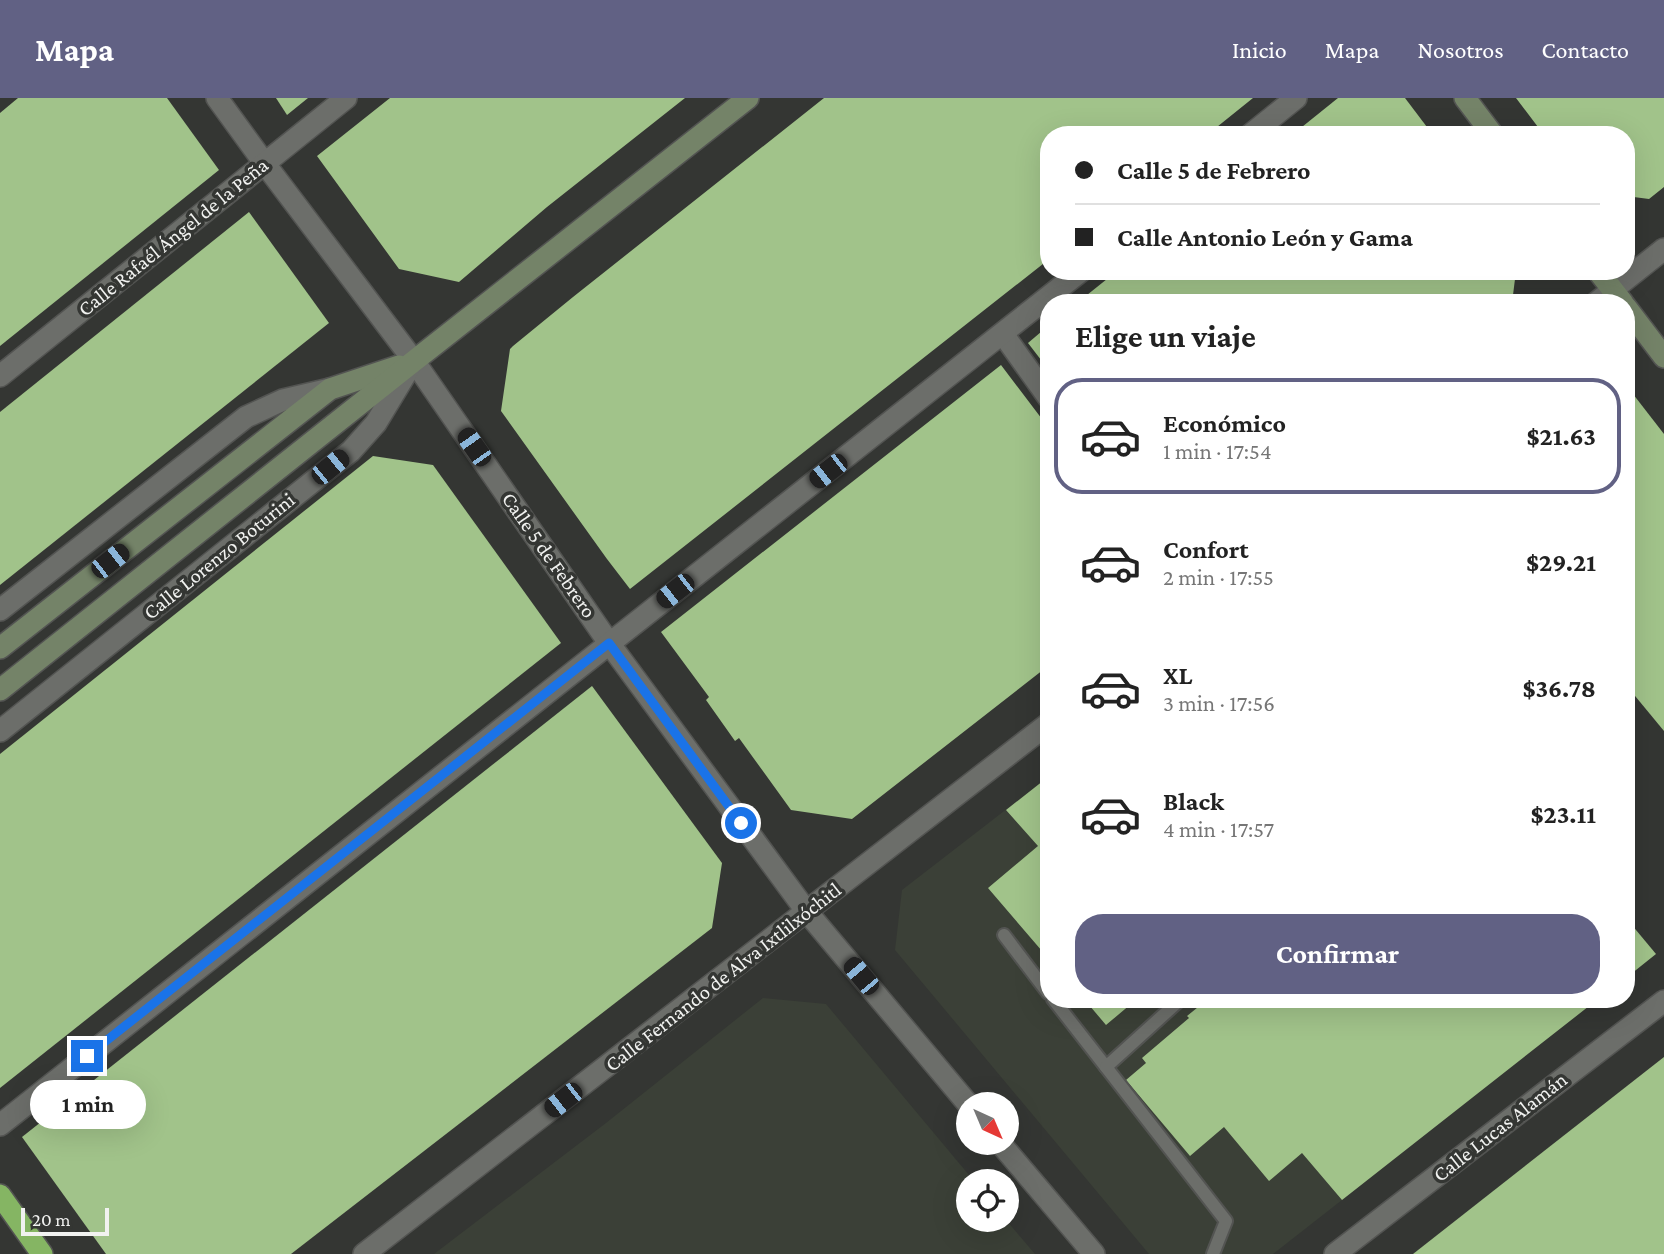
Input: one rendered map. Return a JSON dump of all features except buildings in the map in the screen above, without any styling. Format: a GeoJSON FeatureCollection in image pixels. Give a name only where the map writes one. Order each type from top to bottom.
{"type":"FeatureCollection","features":[{"type":"Feature","properties":{"kind":"highway"},"geometry":{"type":"LineString","coordinates":[[0,1195],[42,1254]]}},
{"type":"Feature","properties":{"kind":"main road","name":"Calle Lorenzo Boturini"},"geometry":{"type":"LineString","coordinates":[[0,690],[748,98]]}},
{"type":"Feature","properties":{"kind":"main road"},"geometry":{"type":"LineString","coordinates":[[1465,98],[1486,126]]}},
{"type":"Feature","properties":{"kind":"main road"},"geometry":{"type":"LineString","coordinates":[[1635,325],[1664,357]]}},
{"type":"Feature","properties":{"kind":"main road","name":"Calle Lorenzo Boturini"},"geometry":{"type":"LineString","coordinates":[[0,648],[330,389],[414,361]]}},
{"type":"Feature","properties":{"kind":"street","name":"Calle 5 de Febrero"},"geometry":{"type":"LineString","coordinates":[[217,98],[414,361],[609,643],[807,912],[958,1092]]}},
{"type":"Feature","properties":{"kind":"street","name":"Calle Rafaél Ángel de la Peña"},"geometry":{"type":"LineString","coordinates":[[0,376],[346,98]]}},
{"type":"Feature","properties":{"kind":"street"},"geometry":{"type":"LineString","coordinates":[[1261,126],[1296,98]]}},
{"type":"Feature","properties":{"kind":"street"},"geometry":{"type":"LineString","coordinates":[[1635,279],[1664,249]]}},
{"type":"Feature","properties":{"kind":"street"},"geometry":{"type":"LineString","coordinates":[[1053,294],[1070,280]]}},
{"type":"Feature","properties":{"kind":"street"},"geometry":{"type":"LineString","coordinates":[[1621,294],[1634,280]]}},
{"type":"Feature","properties":{"kind":"street"},"geometry":{"type":"LineString","coordinates":[[0,1125],[1040,304]]}},
{"type":"Feature","properties":{"kind":"street"},"geometry":{"type":"LineString","coordinates":[[1003,334],[1040,386]]}},
{"type":"Feature","properties":{"kind":"street","name":"Calle Lorenzo Boturini"},"geometry":{"type":"LineString","coordinates":[[0,731],[351,450],[376,423],[414,361]]}},
{"type":"Feature","properties":{"kind":"street","name":"Calle Lorenzo Boturini"},"geometry":{"type":"LineString","coordinates":[[0,610],[246,417],[283,400],[330,389]]}},
{"type":"Feature","properties":{"kind":"street","name":"Calle Fernando de Alva Ixtlilxóchitl"},"geometry":{"type":"LineString","coordinates":[[364,1254],[1040,730]]}},
{"type":"Feature","properties":{"kind":"street","name":"Calle Lucas Alamán"},"geometry":{"type":"LineString","coordinates":[[1335,1254],[1664,1001]]}},
{"type":"Feature","properties":{"kind":"street"},"geometry":{"type":"LineString","coordinates":[[1010,1155],[1094,1254]]}},
{"type":"Feature","properties":{"kind":"lane"},"geometry":{"type":"LineString","coordinates":[[1003,935],[1040,983]]}},
{"type":"Feature","properties":{"kind":"lane"},"geometry":{"type":"LineString","coordinates":[[1060,1008],[1226,1221],[1213,1254]]}},
{"type":"Feature","properties":{"kind":"lane"},"geometry":{"type":"LineString","coordinates":[[1106,1067],[1171,1008]]}},
{"type":"Feature","properties":{"kind":"shaded area"},"geometry":{"type":"Polygon","coordinates":[[[1040,783],[1040,1008],[1198,1008],[1187,1017],[1342,1200],[1273,1254],[1149,1254],[1019,1098],[1019,1092],[1014,1092],[895,950],[902,890],[1040,783]]]}},
{"type":"Feature","properties":{"kind":"shaded area"},"geometry":{"type":"Polygon","coordinates":[[[763,998],[826,1004],[964,1169],[956,1169],[956,1232],[1016,1232],[1035,1254],[434,1254],[606,1123],[763,998]]]}},
{"type":"Feature","properties":{"kind":"route"},"geometry":{"type":"LineString","coordinates":[[87,1056],[609,643],[741,823]]}}]}
